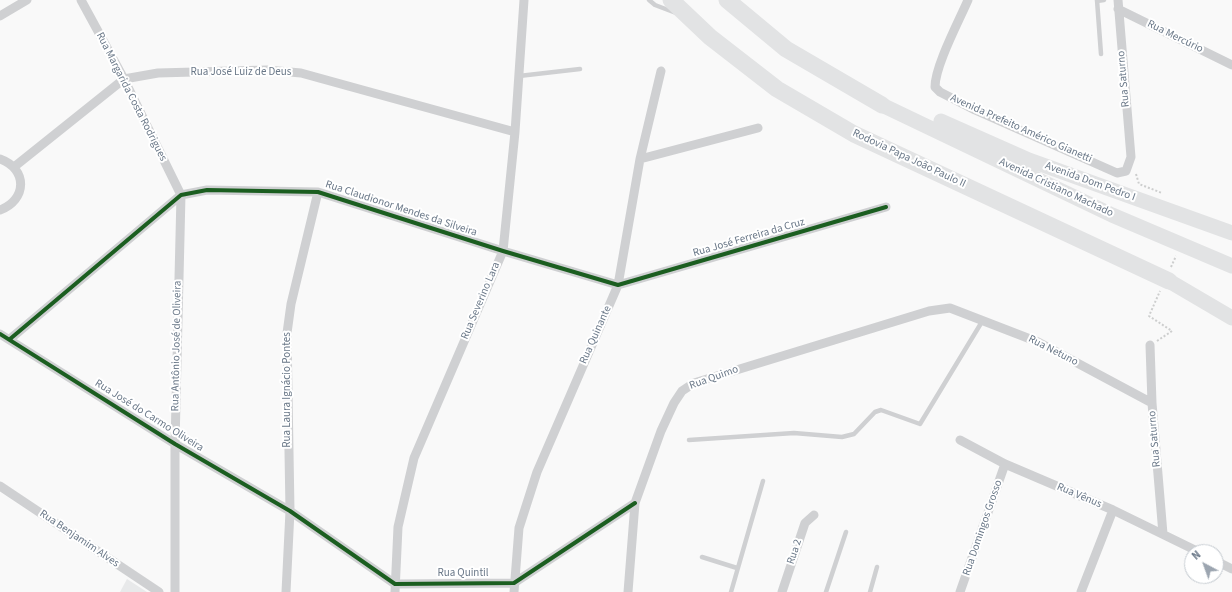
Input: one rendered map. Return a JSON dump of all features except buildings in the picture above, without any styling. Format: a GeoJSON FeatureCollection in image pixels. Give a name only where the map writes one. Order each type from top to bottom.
{"type":"FeatureCollection","features":[{"type":"Feature","properties":{"kind":"highway","name":"Rodovia Papa João Paulo II"},"geometry":{"type":"LineString","coordinates":[[672,0],[710,37],[777,89],[854,134],[1165,285]]}},
{"type":"Feature","properties":{"kind":"highway"},"geometry":{"type":"LineString","coordinates":[[733,4],[786,49],[882,105]]}},
{"type":"Feature","properties":{"kind":"highway","name":"Avenida Dom Pedro I"},"geometry":{"type":"LineString","coordinates":[[882,105],[916,110],[1029,160],[1232,233]]}},
{"type":"Feature","properties":{"kind":"highway","name":"Avenida Cristiano Machado"},"geometry":{"type":"LineString","coordinates":[[882,105],[1112,214],[1232,266]]}},
{"type":"Feature","properties":{"kind":"highway"},"geometry":{"type":"LineString","coordinates":[[1165,285],[1232,306]]}},
{"type":"Feature","properties":{"kind":"highway"},"geometry":{"type":"LineString","coordinates":[[1165,285],[1232,318]]}},
{"type":"Feature","properties":{"kind":"street"},"geometry":{"type":"LineString","coordinates":[[0,16],[27,0]]}},
{"type":"Feature","properties":{"kind":"street","name":"Rua Margarida Costa Rodrigues"},"geometry":{"type":"LineString","coordinates":[[81,0],[124,79],[181,195]]}},
{"type":"Feature","properties":{"kind":"street"},"geometry":{"type":"LineString","coordinates":[[515,0],[524,1]]}},
{"type":"Feature","properties":{"kind":"street","name":"Avenida Prefeito Américo Gianetti"},"geometry":{"type":"LineString","coordinates":[[968,0],[935,80],[935,87],[940,92],[975,110],[1117,173],[1126,171],[1131,157]]}},
{"type":"Feature","properties":{"kind":"street","name":"Rua Severino Lara"},"geometry":{"type":"LineString","coordinates":[[395,588],[398,527],[414,458],[503,251],[515,132],[524,1]]}},
{"type":"Feature","properties":{"kind":"street","name":"Rua Mercúrio"},"geometry":{"type":"LineString","coordinates":[[1118,4],[1232,65]]}},
{"type":"Feature","properties":{"kind":"street","name":"Rua Saturno"},"geometry":{"type":"LineString","coordinates":[[1118,4],[1131,157]]}},
{"type":"Feature","properties":{"kind":"street","name":"Rua José Luiz de Deus"},"geometry":{"type":"LineString","coordinates":[[14,167],[124,79],[158,73],[267,70],[301,73],[515,132]]}},
{"type":"Feature","properties":{"kind":"street","name":"Rua Quinante"},"geometry":{"type":"LineString","coordinates":[[514,588],[520,528],[537,472],[618,285],[640,159],[661,71]]}},
{"type":"Feature","properties":{"kind":"street"},"geometry":{"type":"LineString","coordinates":[[640,159],[758,128]]}},
{"type":"Feature","properties":{"kind":"street"},"geometry":{"type":"LineString","coordinates":[[0,159],[8,162],[14,167],[19,175],[21,184],[20,192],[15,201],[9,207],[0,210]]}},
{"type":"Feature","properties":{"kind":"street","name":"Rua Claudionor Mendes da Silveira"},"geometry":{"type":"LineString","coordinates":[[10,340],[181,195],[207,190],[318,192],[503,251],[618,285]]}},
{"type":"Feature","properties":{"kind":"street","name":"Rua Laura Ignácio Pontes"},"geometry":{"type":"LineString","coordinates":[[286,592],[290,511],[287,334],[291,304],[318,192]]}},
{"type":"Feature","properties":{"kind":"street","name":"Rua Antônio José de Oliveira"},"geometry":{"type":"LineString","coordinates":[[174,592],[175,444],[181,195]]}},
{"type":"Feature","properties":{"kind":"street","name":"Rua José Ferreira da Cruz"},"geometry":{"type":"LineString","coordinates":[[618,285],[886,207]]}},
{"type":"Feature","properties":{"kind":"street","name":"Rua Netuno"},"geometry":{"type":"LineString","coordinates":[[950,308],[1038,342],[1152,403]]}},
{"type":"Feature","properties":{"kind":"street","name":"Rua Quimo"},"geometry":{"type":"LineString","coordinates":[[628,592],[635,503],[661,431],[674,403],[682,391],[694,383],[929,311],[950,308]]}},
{"type":"Feature","properties":{"kind":"street","name":"Rua José do Carmo Oliveira"},"geometry":{"type":"LineString","coordinates":[[0,334],[175,444],[290,511]]}},
{"type":"Feature","properties":{"kind":"street","name":"Rua Saturno"},"geometry":{"type":"LineString","coordinates":[[1150,345],[1152,403],[1163,534]]}},
{"type":"Feature","properties":{"kind":"street","name":"Rua Vênus"},"geometry":{"type":"LineString","coordinates":[[960,440],[1005,464],[1113,510],[1184,544]]}},
{"type":"Feature","properties":{"kind":"street","name":"Rua Domingos Grosso"},"geometry":{"type":"LineString","coordinates":[[960,592],[1005,464]]}},
{"type":"Feature","properties":{"kind":"street","name":"Rua Benjamim Alves"},"geometry":{"type":"LineString","coordinates":[[0,486],[159,592]]}},
{"type":"Feature","properties":{"kind":"street"},"geometry":{"type":"LineString","coordinates":[[514,588],[635,503]]}},
{"type":"Feature","properties":{"kind":"street"},"geometry":{"type":"LineString","coordinates":[[1081,592],[1113,510]]}},
{"type":"Feature","properties":{"kind":"street"},"geometry":{"type":"LineString","coordinates":[[290,511],[395,588]]}},
{"type":"Feature","properties":{"kind":"street","name":"Rua 2"},"geometry":{"type":"LineString","coordinates":[[782,592],[805,524],[814,515]]}},
{"type":"Feature","properties":{"kind":"street","name":"Rua Quintil"},"geometry":{"type":"LineString","coordinates":[[395,588],[514,588]]}},
{"type":"Feature","properties":{"kind":"lane"},"geometry":{"type":"LineString","coordinates":[[649,0],[655,5],[692,20]]}},
{"type":"Feature","properties":{"kind":"lane"},"geometry":{"type":"LineString","coordinates":[[1101,54],[1097,1],[1104,0]]}},
{"type":"Feature","properties":{"kind":"lane"},"geometry":{"type":"LineString","coordinates":[[519,76],[580,69]]}},
{"type":"Feature","properties":{"kind":"lane"},"geometry":{"type":"LineString","coordinates":[[689,440],[794,433],[842,437],[854,434],[875,412],[881,410],[920,424],[983,320]]}},
{"type":"Feature","properties":{"kind":"lane"},"geometry":{"type":"LineString","coordinates":[[731,592],[762,481]]}},
{"type":"Feature","properties":{"kind":"lane"},"geometry":{"type":"LineString","coordinates":[[826,592],[846,532]]}},
{"type":"Feature","properties":{"kind":"lane"},"geometry":{"type":"LineString","coordinates":[[702,557],[737,568]]}},
{"type":"Feature","properties":{"kind":"lane"},"geometry":{"type":"LineString","coordinates":[[870,592],[878,567]]}},
{"type":"Feature","properties":{"kind":"path"},"geometry":{"type":"LineString","coordinates":[[1150,345],[1172,332],[1149,316],[1165,285]]}},
{"type":"Feature","properties":{"kind":"shaded area"},"geometry":{"type":"Polygon","coordinates":[[[127,579],[147,592],[120,592],[127,579]]]}},
{"type":"Feature","properties":{"kind":"cycle path"},"geometry":{"type":"LineString","coordinates":[[10,339],[181,195],[207,190],[318,192],[503,251],[618,285],[886,207]]}},
{"type":"Feature","properties":{"kind":"cycle path"},"geometry":{"type":"LineString","coordinates":[[0,334],[175,444],[290,511],[395,584],[514,583],[635,503]]}}]}
